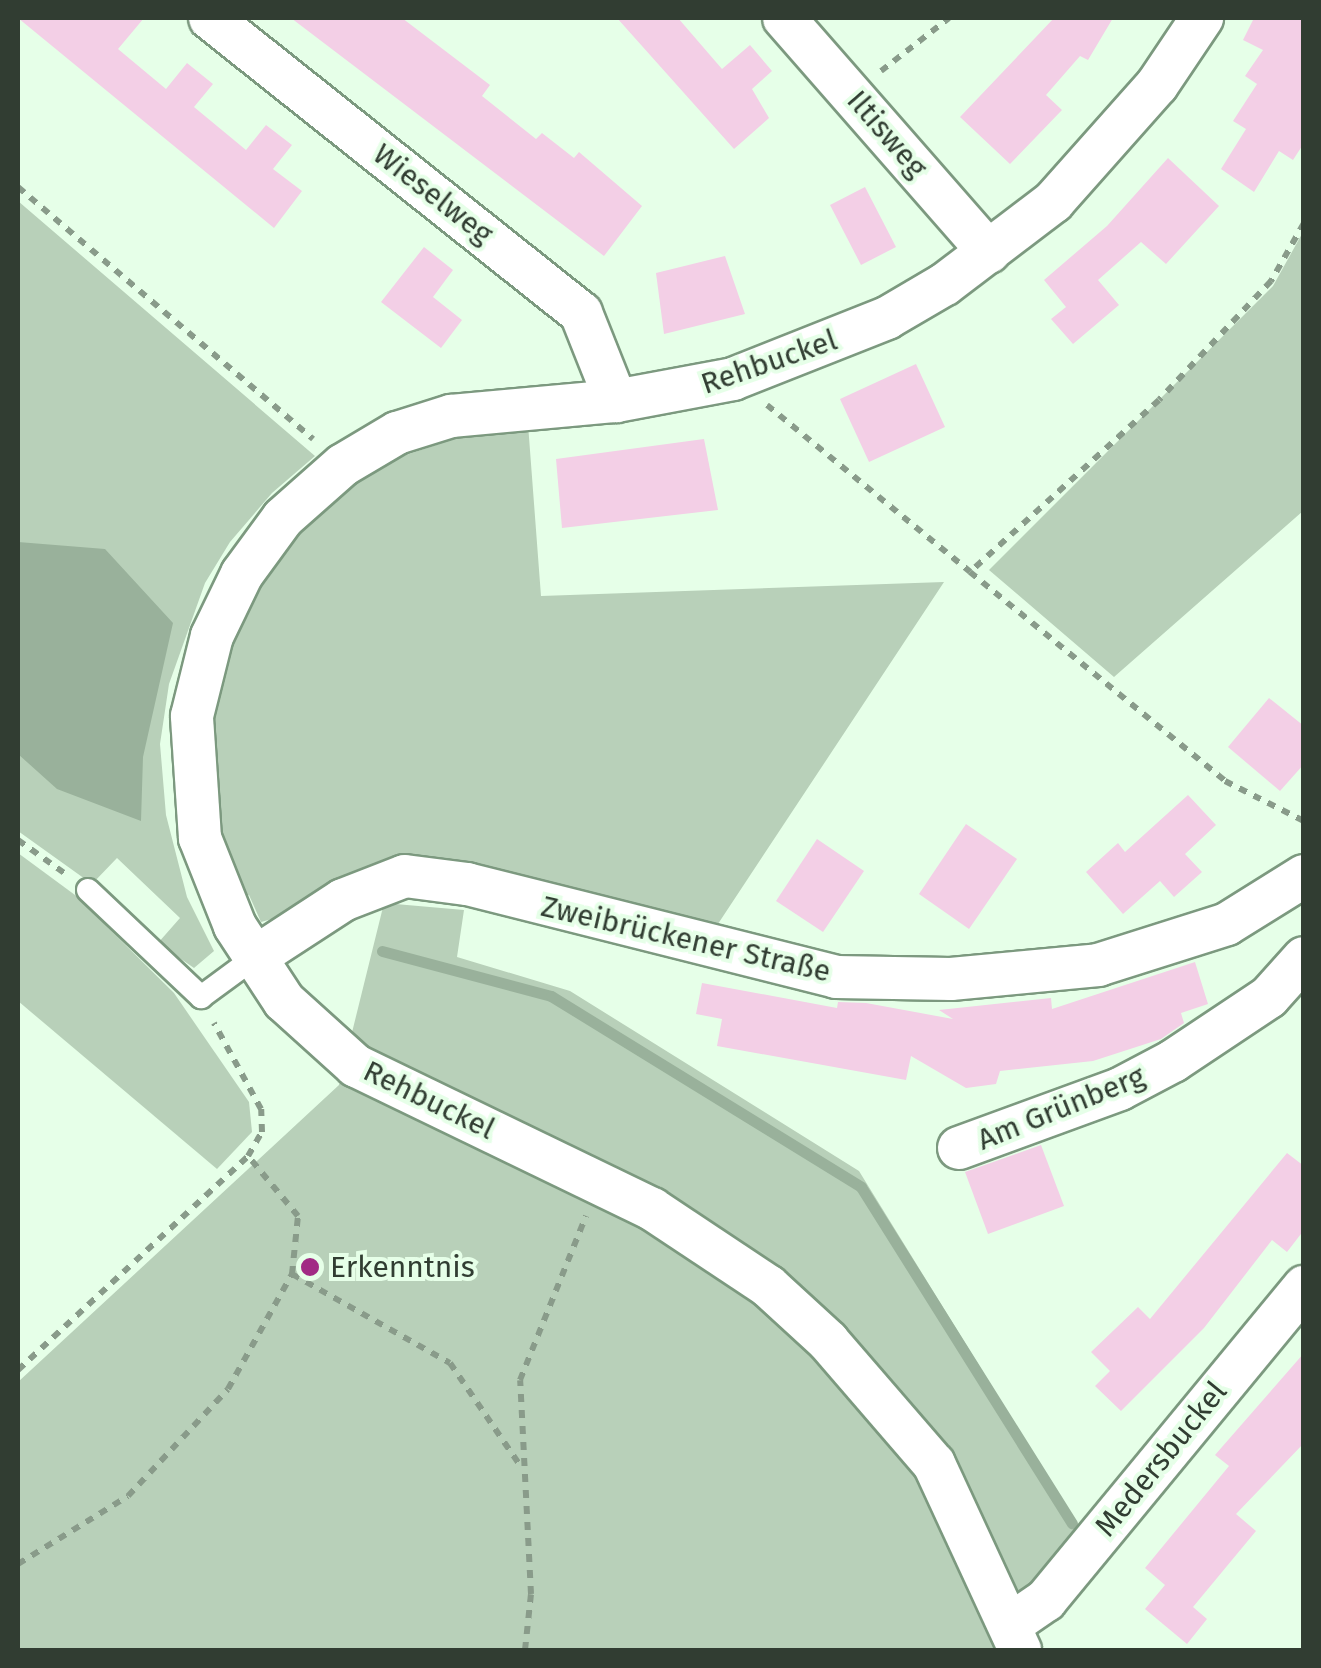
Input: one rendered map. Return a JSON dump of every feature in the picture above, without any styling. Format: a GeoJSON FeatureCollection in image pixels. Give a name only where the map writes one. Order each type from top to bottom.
{"type":"FeatureCollection","features":[{"type":"Feature","properties":{"kind":"street","name":"Wieselweg"},"geometry":{"type":"LineString","coordinates":[[210,18],[581,313],[616,401]]}},
{"type":"Feature","properties":{"kind":"street","name":"Iltisweg"},"geometry":{"type":"LineString","coordinates":[[784,18],[988,252]]}},
{"type":"Feature","properties":{"kind":"street","name":"Rehbuckel"},"geometry":{"type":"LineString","coordinates":[[1016,1638],[934,1464],[828,1341],[718,1250],[598,1181],[356,1066],[316,1035],[254,958],[200,838],[192,716],[212,636],[242,574],[283,518],[343,465],[398,433],[451,416],[616,401],[733,379],[887,318],[988,252],[1053,202],[1113,138],[1202,18]]}},
{"type":"Feature","properties":{"kind":"street","name":"Zweibrückener Straße"},"geometry":{"type":"LineString","coordinates":[[254,958],[342,900],[406,876],[467,884],[836,977],[950,979],[1098,965],[1227,924],[1304,876]]}},
{"type":"Feature","properties":{"kind":"street","name":"Am Grünberg"},"geometry":{"type":"LineString","coordinates":[[960,1148],[1120,1089],[1173,1061],[1269,997],[1304,958]]}},
{"type":"Feature","properties":{"kind":"street","name":"Medersbuckel"},"geometry":{"type":"LineString","coordinates":[[1016,1638],[1304,1286]]}},
{"type":"Feature","properties":{"kind":"lane"},"geometry":{"type":"LineString","coordinates":[[88,890],[201,997],[254,958]]}},
{"type":"Feature","properties":{"kind":"path"},"geometry":{"type":"LineString","coordinates":[[851,91],[932,36],[949,18]]}},
{"type":"Feature","properties":{"kind":"path"},"geometry":{"type":"LineString","coordinates":[[18,187],[343,465]]}},
{"type":"Feature","properties":{"kind":"path"},"geometry":{"type":"LineString","coordinates":[[970,572],[1158,400],[1271,281],[1304,223]]}},
{"type":"Feature","properties":{"kind":"path"},"geometry":{"type":"LineString","coordinates":[[733,379],[1225,781],[1304,821]]}},
{"type":"Feature","properties":{"kind":"path"},"geometry":{"type":"LineString","coordinates":[[18,840],[88,890]]}},
{"type":"Feature","properties":{"kind":"path"},"geometry":{"type":"LineString","coordinates":[[18,1370],[248,1156],[262,1132],[261,1109],[201,997]]}},
{"type":"Feature","properties":{"kind":"path"},"geometry":{"type":"LineString","coordinates":[[18,1564],[128,1496],[228,1390],[292,1274],[298,1216],[248,1156]]}},
{"type":"Feature","properties":{"kind":"path"},"geometry":{"type":"LineString","coordinates":[[525,1650],[531,1594],[520,1380],[598,1181]]}},
{"type":"Feature","properties":{"kind":"path"},"geometry":{"type":"LineString","coordinates":[[292,1274],[450,1363],[525,1472]]}},
{"type":"Feature","properties":{"kind":"shaded area"},"geometry":{"type":"Polygon","coordinates":[[[18,201],[315,456],[272,493],[230,542],[205,583],[169,684],[160,744],[166,815],[187,897],[214,951],[194,968],[158,943],[180,918],[117,858],[92,884],[18,831],[18,201]]]}},
{"type":"Feature","properties":{"kind":"shaded area"},"geometry":{"type":"Polygon","coordinates":[[[1303,232],[1303,511],[1114,677],[989,570],[1273,286],[1303,232]]]}},
{"type":"Feature","properties":{"kind":"shaded area"},"geometry":{"type":"Polygon","coordinates":[[[528,424],[541,596],[944,582],[712,933],[452,869],[261,922],[249,895],[236,901],[214,829],[213,690],[235,621],[302,525],[382,463],[487,428],[528,424]]]}},
{"type":"Feature","properties":{"kind":"shaded area"},"geometry":{"type":"Polygon","coordinates":[[[18,542],[105,549],[173,623],[143,757],[141,821],[57,789],[18,754],[18,542]]]}},
{"type":"Feature","properties":{"kind":"shaded area"},"geometry":{"type":"Polygon","coordinates":[[[18,853],[75,895],[174,993],[249,1102],[252,1132],[217,1169],[18,1001],[18,853]]]}},
{"type":"Feature","properties":{"kind":"shaded area"},"geometry":{"type":"Polygon","coordinates":[[[384,903],[464,910],[457,957],[570,991],[859,1171],[1083,1534],[998,1650],[18,1650],[18,1382],[339,1085],[384,903]]]}},
{"type":"Feature","properties":{"kind":"building"},"geometry":{"type":"Polygon","coordinates":[[[18,18],[144,18],[118,49],[166,89],[187,63],[213,84],[194,107],[246,150],[266,125],[292,145],[273,169],[302,191],[274,228],[18,18]]]}},
{"type":"Feature","properties":{"kind":"building"},"geometry":{"type":"Polygon","coordinates":[[[291,18],[402,18],[490,85],[482,96],[536,139],[542,133],[574,158],[579,152],[642,206],[604,256],[291,18]]]}},
{"type":"Feature","properties":{"kind":"building"},"geometry":{"type":"Polygon","coordinates":[[[617,18],[678,18],[722,69],[750,45],[772,71],[752,89],[769,118],[734,149],[617,18]]]}},
{"type":"Feature","properties":{"kind":"building"},"geometry":{"type":"Polygon","coordinates":[[[1054,18],[1113,18],[1088,60],[1080,56],[1046,95],[1062,110],[1010,164],[960,117],[1054,18]]]}},
{"type":"Feature","properties":{"kind":"building"},"geometry":{"type":"Polygon","coordinates":[[[1254,18],[1304,18],[1304,143],[1293,160],[1279,151],[1254,192],[1221,169],[1246,129],[1233,121],[1257,84],[1245,76],[1263,50],[1243,40],[1254,18]]]}},
{"type":"Feature","properties":{"kind":"building"},"geometry":{"type":"Polygon","coordinates":[[[1168,158],[1219,206],[1166,264],[1141,242],[1098,280],[1119,305],[1073,344],[1051,319],[1066,307],[1044,280],[1107,226],[1168,158]]]}},
{"type":"Feature","properties":{"kind":"building"},"geometry":{"type":"Polygon","coordinates":[[[865,187],[896,247],[861,265],[830,205],[865,187]]]}},
{"type":"Feature","properties":{"kind":"building"},"geometry":{"type":"Polygon","coordinates":[[[424,247],[453,270],[433,297],[462,320],[441,348],[381,302],[424,247]]]}},
{"type":"Feature","properties":{"kind":"building"},"geometry":{"type":"Polygon","coordinates":[[[725,256],[745,314],[664,334],[656,273],[725,256]]]}},
{"type":"Feature","properties":{"kind":"building"},"geometry":{"type":"Polygon","coordinates":[[[916,364],[945,427],[869,462],[840,399],[916,364]]]}},
{"type":"Feature","properties":{"kind":"building"},"geometry":{"type":"Polygon","coordinates":[[[704,439],[718,510],[562,528],[556,459],[704,439]]]}},
{"type":"Feature","properties":{"kind":"building"},"geometry":{"type":"Polygon","coordinates":[[[1269,698],[1304,726],[1304,764],[1280,791],[1228,747],[1269,698]]]}},
{"type":"Feature","properties":{"kind":"building"},"geometry":{"type":"Polygon","coordinates":[[[1188,795],[1216,825],[1185,854],[1202,872],[1174,897],[1160,881],[1123,914],[1086,872],[1118,843],[1125,852],[1188,795]]]}},
{"type":"Feature","properties":{"kind":"building"},"geometry":{"type":"Polygon","coordinates":[[[966,824],[1017,859],[969,929],[919,894],[966,824]]]}},
{"type":"Feature","properties":{"kind":"building"},"geometry":{"type":"Polygon","coordinates":[[[817,839],[864,871],[823,932],[776,901],[817,839]]]}},
{"type":"Feature","properties":{"kind":"building"},"geometry":{"type":"Polygon","coordinates":[[[1195,962],[1208,1004],[1181,1013],[1184,1023],[1161,1039],[1093,1061],[1000,1071],[996,1084],[966,1088],[911,1056],[906,1080],[717,1046],[722,1019],[696,1014],[702,983],[837,1008],[838,1002],[866,1003],[953,1019],[939,1010],[1051,998],[1052,1009],[1195,962]]]}},
{"type":"Feature","properties":{"kind":"building"},"geometry":{"type":"Polygon","coordinates":[[[1041,1145],[1064,1206],[988,1234],[965,1172],[1041,1145]]]}},
{"type":"Feature","properties":{"kind":"building"},"geometry":{"type":"Polygon","coordinates":[[[1287,1153],[1304,1166],[1304,1230],[1287,1252],[1272,1240],[1204,1328],[1121,1411],[1095,1386],[1110,1371],[1091,1352],[1138,1307],[1150,1319],[1287,1153]]]}},
{"type":"Feature","properties":{"kind":"building"},"geometry":{"type":"Polygon","coordinates":[[[1304,1353],[1304,1443],[1236,1514],[1256,1531],[1193,1607],[1207,1619],[1187,1644],[1145,1609],[1165,1585],[1145,1568],[1229,1466],[1215,1455],[1304,1353]]]}},
{"type":"Feature","properties":{"kind":"waterway"},"geometry":{"type":"LineString","coordinates":[[382,951],[551,996],[861,1187],[1072,1523]]}},
{"type":"Feature","properties":{"kind":"place","name":"Erkenntnis"},"geometry":{"type":"Point","coordinates":[310,1267]}}]}
